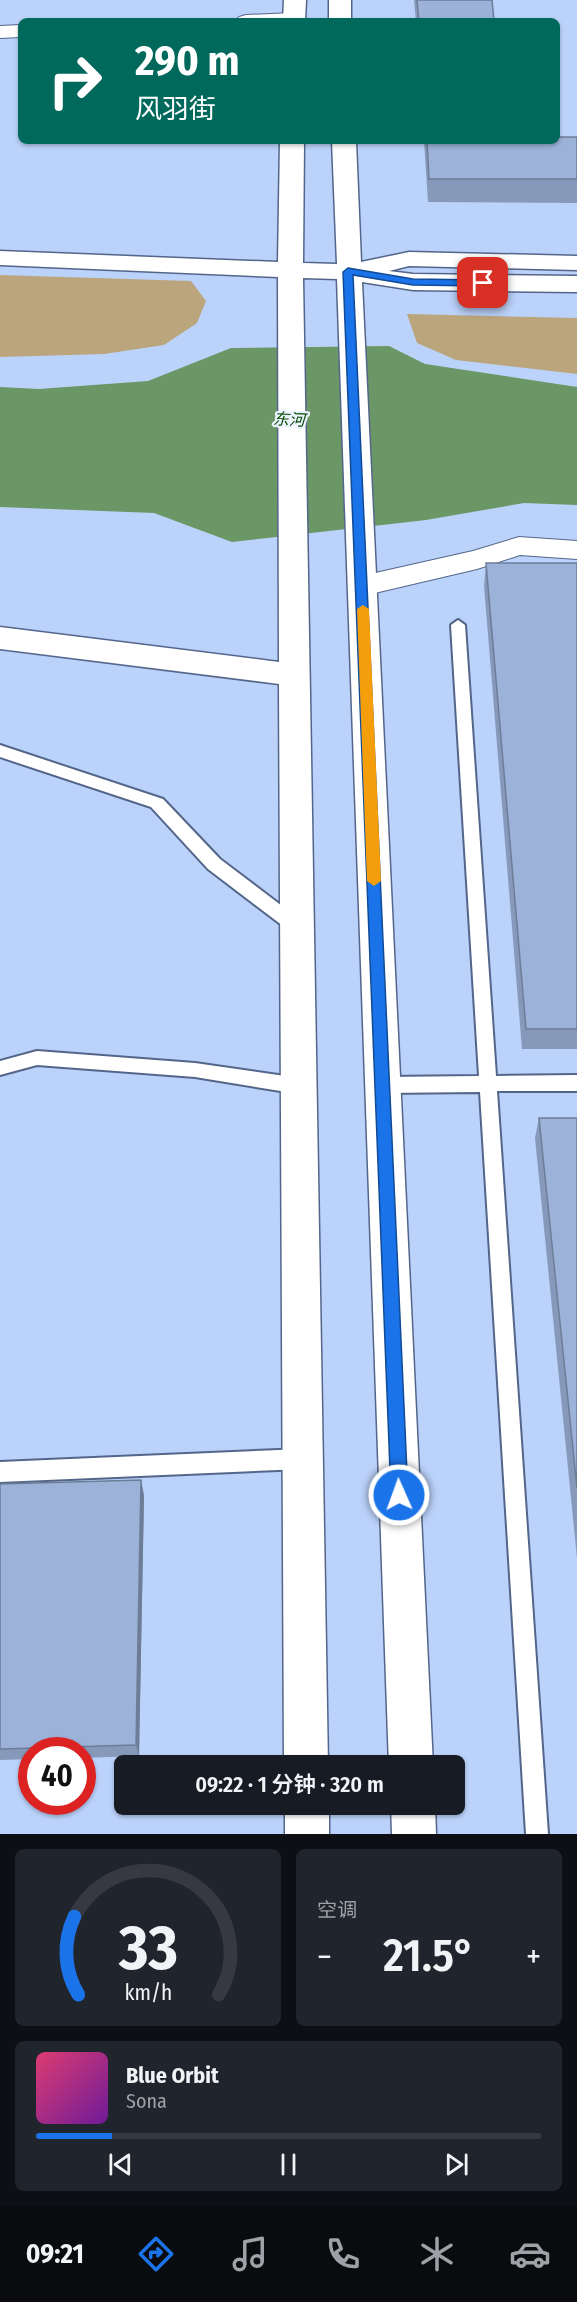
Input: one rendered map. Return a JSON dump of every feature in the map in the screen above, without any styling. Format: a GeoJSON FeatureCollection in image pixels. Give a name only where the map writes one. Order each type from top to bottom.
{"type":"FeatureCollection","features":[{"type":"Feature","properties":{"kind":"street"},"geometry":{"type":"LineString","coordinates":[[340,0],[340,18]]}},
{"type":"Feature","properties":{"kind":"street"},"geometry":{"type":"LineString","coordinates":[[264,18],[294,13]]}},
{"type":"Feature","properties":{"kind":"street"},"geometry":{"type":"LineString","coordinates":[[0,32],[18,31]]}},
{"type":"Feature","properties":{"kind":"street"},"geometry":{"type":"LineString","coordinates":[[292,144],[290,297],[306,1755]]}},
{"type":"Feature","properties":{"kind":"street"},"geometry":{"type":"LineString","coordinates":[[344,144],[411,1755]]}},
{"type":"Feature","properties":{"kind":"street"},"geometry":{"type":"LineString","coordinates":[[0,258],[348,272],[413,282],[577,284]]}},
{"type":"Feature","properties":{"kind":"street"},"geometry":{"type":"LineString","coordinates":[[348,272],[409,259],[577,263]]}},
{"type":"Feature","properties":{"kind":"street"},"geometry":{"type":"LineString","coordinates":[[361,569],[477,560],[519,546],[577,550]]}},
{"type":"Feature","properties":{"kind":"street"},"geometry":{"type":"LineString","coordinates":[[0,638],[295,675]]}},
{"type":"Feature","properties":{"kind":"street"},"geometry":{"type":"LineString","coordinates":[[307,1815],[307,1834]]}},
{"type":"Feature","properties":{"kind":"street"},"geometry":{"type":"LineString","coordinates":[[413,1815],[414,1834]]}},
{"type":"Feature","properties":{"kind":"lane"},"geometry":{"type":"LineString","coordinates":[[458,625],[537,1834]]}},
{"type":"Feature","properties":{"kind":"lane"},"geometry":{"type":"LineString","coordinates":[[0,751],[157,802],[214,864],[297,927]]}},
{"type":"Feature","properties":{"kind":"lane"},"geometry":{"type":"LineString","coordinates":[[0,1068],[37,1058],[195,1070],[299,1086]]}},
{"type":"Feature","properties":{"kind":"lane"},"geometry":{"type":"LineString","coordinates":[[383,1085],[577,1083]]}},
{"type":"Feature","properties":{"kind":"lane"},"geometry":{"type":"LineString","coordinates":[[0,1472],[303,1459]]}},
{"type":"Feature","properties":{"kind":"shaded area"},"geometry":{"type":"Polygon","coordinates":[[[0,275],[191,281],[206,301],[197,323],[164,345],[104,354],[0,357],[0,275]]]}},
{"type":"Feature","properties":{"kind":"shaded area"},"geometry":{"type":"Polygon","coordinates":[[[407,314],[577,318],[577,374],[456,360],[417,343],[407,314]]]}},
{"type":"Feature","properties":{"kind":"water","name":"东河"},"geometry":{"type":"Polygon","coordinates":[[[389,346],[425,364],[577,387],[577,505],[524,503],[426,520],[232,542],[154,513],[0,507],[0,387],[39,389],[148,381],[231,348],[389,346]]]}},
{"type":"Feature","properties":{"kind":"building"},"geometry":{"type":"Polygon","coordinates":[[[417,0],[492,0],[494,18],[419,18],[417,0]]]}},
{"type":"Feature","properties":{"kind":"building"},"geometry":{"type":"Polygon","coordinates":[[[560,137],[577,137],[577,179],[429,179],[427,144],[560,144],[560,137]]]}},
{"type":"Feature","properties":{"kind":"building"},"geometry":{"type":"Polygon","coordinates":[[[486,563],[577,563],[577,1029],[526,1029],[486,563]]]}},
{"type":"Feature","properties":{"kind":"building"},"geometry":{"type":"Polygon","coordinates":[[[539,1118],[577,1118],[577,1488],[539,1118]]]}},
{"type":"Feature","properties":{"kind":"building"},"geometry":{"type":"Polygon","coordinates":[[[141,1480],[136,1745],[96,1746],[96,1737],[18,1737],[18,1748],[0,1749],[0,1484],[141,1480]]]}},
{"type":"Feature","properties":{"kind":"slow traffic"},"geometry":{"type":"LineString","coordinates":[[363,609],[374,881]]}},
{"type":"Feature","properties":{"kind":"route"},"geometry":{"type":"LineString","coordinates":[[399,1495],[348,272],[413,282],[483,283]]}}]}
